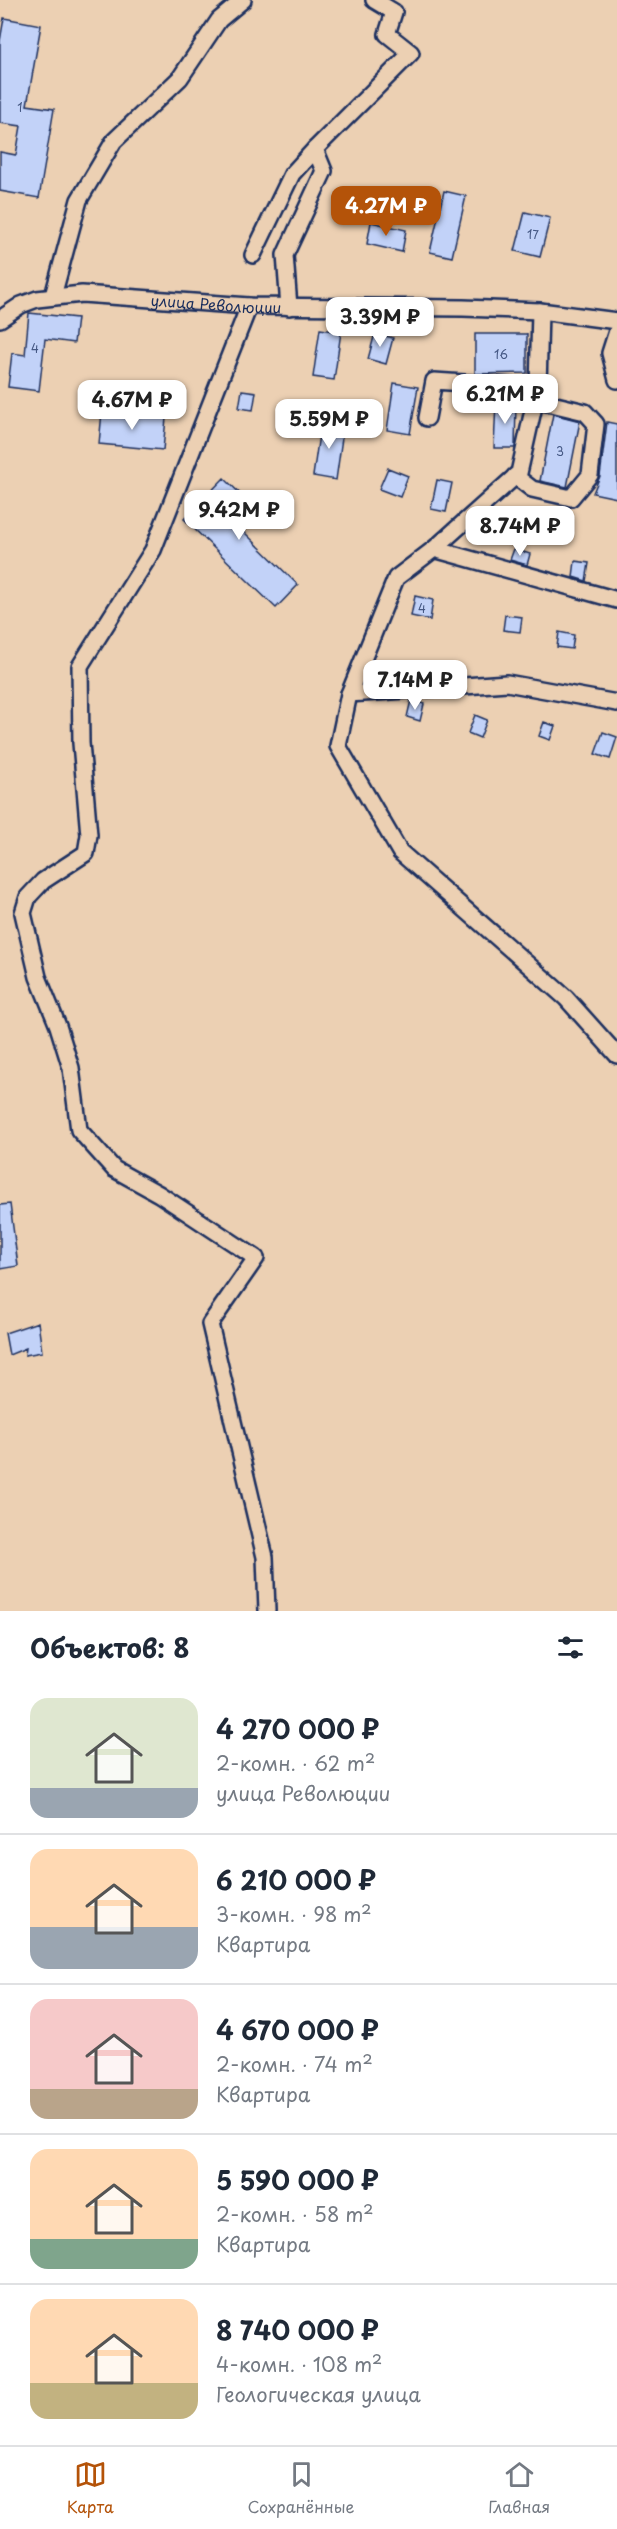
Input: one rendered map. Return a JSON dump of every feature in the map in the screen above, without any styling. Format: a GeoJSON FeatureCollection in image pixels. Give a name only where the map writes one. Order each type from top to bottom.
{"type":"FeatureCollection","features":[{"type":"Feature","properties":{"kind":"street"},"geometry":{"type":"LineString","coordinates":[[53,296],[79,200],[114,141],[180,78],[219,20],[243,0]]}},
{"type":"Feature","properties":{"kind":"street"},"geometry":{"type":"LineString","coordinates":[[252,255],[292,174],[411,53],[387,34],[394,12],[374,0]]}},
{"type":"Feature","properties":{"kind":"street"},"geometry":{"type":"LineString","coordinates":[[289,306],[285,255],[324,171],[315,149]]}},
{"type":"Feature","properties":{"kind":"street","name":"улица Революции"},"geometry":{"type":"LineString","coordinates":[[0,319],[21,305],[53,296],[82,294],[249,306],[540,311],[617,321]]}},
{"type":"Feature","properties":{"kind":"street"},"geometry":{"type":"LineString","coordinates":[[249,306],[153,550],[80,666],[81,743],[88,835],[86,853],[43,881],[28,897],[23,913],[38,977],[58,1026],[71,1068],[79,1130],[114,1169],[159,1194],[256,1258],[210,1324],[266,1557],[267,1611]]}},
{"type":"Feature","properties":{"kind":"street"},"geometry":{"type":"LineString","coordinates":[[540,311],[537,394],[519,472],[434,549],[396,578],[349,694],[338,746],[400,852],[566,998],[617,1056]]}},
{"type":"Feature","properties":{"kind":"street"},"geometry":{"type":"LineString","coordinates":[[617,332],[610,353],[617,380]]}},
{"type":"Feature","properties":{"kind":"street"},"geometry":{"type":"LineString","coordinates":[[427,418],[434,381],[537,394],[585,412],[596,424],[590,475],[571,498],[532,489],[515,476]]}},
{"type":"Feature","properties":{"kind":"street"},"geometry":{"type":"LineString","coordinates":[[434,549],[617,600]]}},
{"type":"Feature","properties":{"kind":"street"},"geometry":{"type":"LineString","coordinates":[[349,694],[507,683],[617,703]]}},
{"type":"Feature","properties":{"kind":"building"},"geometry":{"type":"Polygon","coordinates":[[[4,18],[41,25],[27,105],[54,109],[39,198],[0,191],[0,152],[16,155],[21,126],[0,123],[0,41],[4,18]]]}},
{"type":"Feature","properties":{"kind":"building"},"geometry":{"type":"Polygon","coordinates":[[[444,191],[466,196],[452,257],[430,252],[444,191]]]}},
{"type":"Feature","properties":{"kind":"building"},"geometry":{"type":"Polygon","coordinates":[[[525,212],[550,218],[540,257],[515,251],[525,212]]]}},
{"type":"Feature","properties":{"kind":"building"},"geometry":{"type":"Polygon","coordinates":[[[371,222],[406,230],[402,252],[367,244],[371,222]]]}},
{"type":"Feature","properties":{"kind":"building"},"geometry":{"type":"Polygon","coordinates":[[[29,313],[77,318],[74,343],[45,339],[39,391],[8,387],[12,353],[25,355],[29,313]]]}},
{"type":"Feature","properties":{"kind":"building"},"geometry":{"type":"Polygon","coordinates":[[[320,329],[341,332],[334,380],[313,377],[320,329]]]}},
{"type":"Feature","properties":{"kind":"building"},"geometry":{"type":"Polygon","coordinates":[[[375,333],[393,338],[386,364],[368,359],[375,333]]]}},
{"type":"Feature","properties":{"kind":"building"},"geometry":{"type":"Polygon","coordinates":[[[475,334],[527,334],[527,373],[475,374],[475,334]]]}},
{"type":"Feature","properties":{"kind":"building"},"geometry":{"type":"Polygon","coordinates":[[[394,383],[418,387],[410,434],[387,430],[394,383]]]}},
{"type":"Feature","properties":{"kind":"building"},"geometry":{"type":"Polygon","coordinates":[[[242,390],[256,392],[253,410],[239,408],[242,390]]]}},
{"type":"Feature","properties":{"kind":"building"},"geometry":{"type":"Polygon","coordinates":[[[496,401],[516,402],[515,448],[494,448],[496,401]]]}},
{"type":"Feature","properties":{"kind":"building"},"geometry":{"type":"Polygon","coordinates":[[[102,412],[166,418],[163,450],[99,444],[102,412]]]}},
{"type":"Feature","properties":{"kind":"building"},"geometry":{"type":"Polygon","coordinates":[[[553,414],[580,421],[567,487],[540,481],[553,414]]]}},
{"type":"Feature","properties":{"kind":"building"},"geometry":{"type":"Polygon","coordinates":[[[321,421],[344,424],[336,480],[313,476],[321,421]]]}},
{"type":"Feature","properties":{"kind":"building"},"geometry":{"type":"Polygon","coordinates":[[[607,422],[617,424],[617,498],[593,493],[600,476],[607,422]]]}},
{"type":"Feature","properties":{"kind":"building"},"geometry":{"type":"Polygon","coordinates":[[[388,468],[408,476],[400,497],[379,489],[388,468]]]}},
{"type":"Feature","properties":{"kind":"building"},"geometry":{"type":"Polygon","coordinates":[[[224,478],[260,513],[243,531],[298,585],[276,608],[184,519],[224,478]]]}},
{"type":"Feature","properties":{"kind":"building"},"geometry":{"type":"Polygon","coordinates":[[[437,480],[452,483],[446,512],[431,509],[437,480]]]}},
{"type":"Feature","properties":{"kind":"building"},"geometry":{"type":"Polygon","coordinates":[[[514,549],[530,554],[527,565],[510,560],[514,549]]]}},
{"type":"Feature","properties":{"kind":"building"},"geometry":{"type":"Polygon","coordinates":[[[575,561],[589,563],[586,581],[573,577],[575,561]]]}},
{"type":"Feature","properties":{"kind":"building"},"geometry":{"type":"Polygon","coordinates":[[[415,596],[433,600],[430,620],[411,616],[415,596]]]}},
{"type":"Feature","properties":{"kind":"building"},"geometry":{"type":"Polygon","coordinates":[[[505,615],[522,617],[520,632],[503,630],[505,615]]]}},
{"type":"Feature","properties":{"kind":"building"},"geometry":{"type":"Polygon","coordinates":[[[559,632],[574,635],[572,649],[557,647],[559,632]]]}},
{"type":"Feature","properties":{"kind":"building"},"geometry":{"type":"Polygon","coordinates":[[[372,664],[390,665],[388,682],[370,681],[372,664]]]}},
{"type":"Feature","properties":{"kind":"building"},"geometry":{"type":"Polygon","coordinates":[[[411,700],[424,704],[420,721],[407,717],[411,700]]]}},
{"type":"Feature","properties":{"kind":"building"},"geometry":{"type":"Polygon","coordinates":[[[475,715],[487,720],[480,738],[468,733],[475,715]]]}},
{"type":"Feature","properties":{"kind":"building"},"geometry":{"type":"Polygon","coordinates":[[[544,722],[555,726],[550,740],[539,736],[544,722]]]}},
{"type":"Feature","properties":{"kind":"building"},"geometry":{"type":"Polygon","coordinates":[[[603,732],[617,737],[610,759],[595,754],[603,732]]]}},
{"type":"Feature","properties":{"kind":"building"},"geometry":{"type":"Polygon","coordinates":[[[10,1204],[18,1266],[0,1269],[0,1205],[10,1204]]]}},
{"type":"Feature","properties":{"kind":"building"},"geometry":{"type":"Polygon","coordinates":[[[38,1322],[42,1352],[25,1355],[26,1348],[9,1355],[5,1333],[38,1322]]]}}]}
